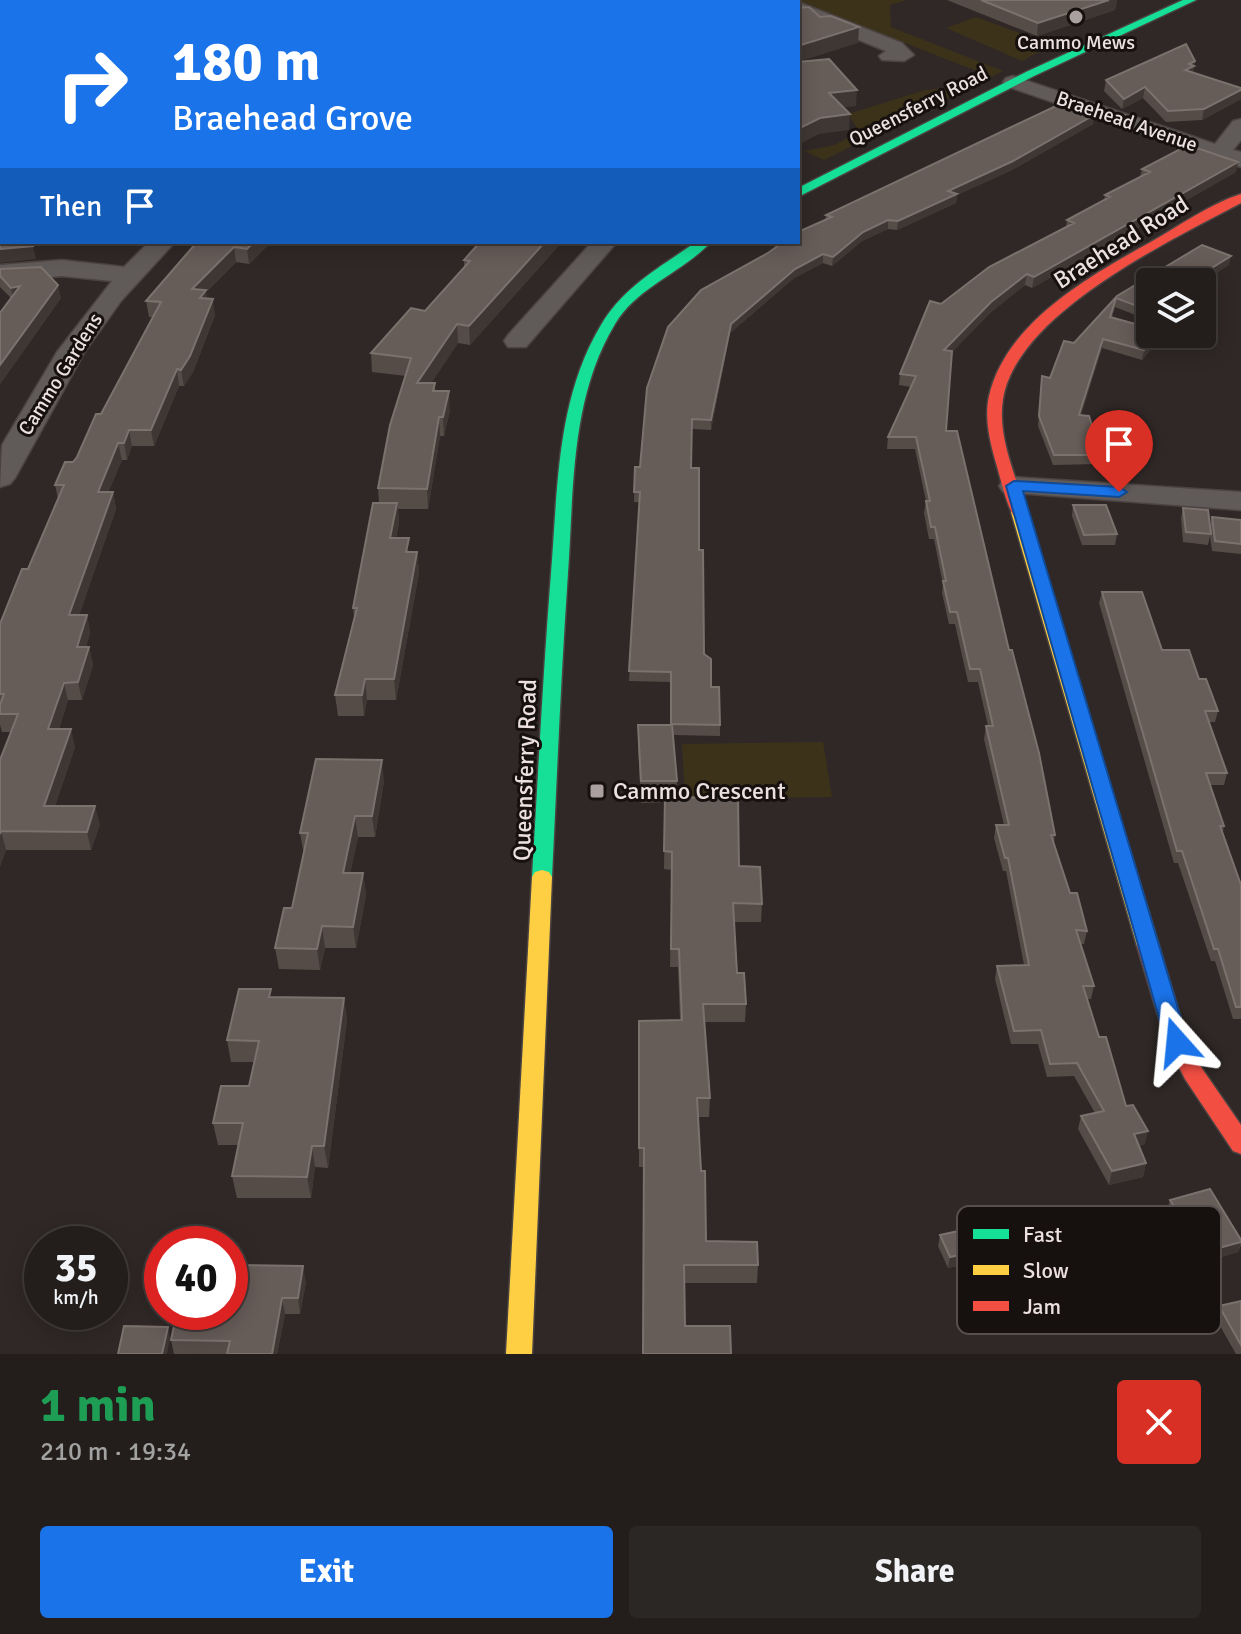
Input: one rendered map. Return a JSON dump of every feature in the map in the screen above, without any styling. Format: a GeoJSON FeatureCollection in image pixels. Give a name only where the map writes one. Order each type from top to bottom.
{"type":"FeatureCollection","features":[{"type":"Feature","properties":{"kind":"main road","name":"Queensferry Road"},"geometry":{"type":"LineString","coordinates":[[800,192],[1013,82],[1186,2]]}},
{"type":"Feature","properties":{"kind":"main road","name":"Braehead Road"},"geometry":{"type":"LineString","coordinates":[[1241,198],[1070,299],[1017,353],[998,384],[995,416],[998,443],[1014,486],[1177,1042],[1193,1073],[1241,1144]]}},
{"type":"Feature","properties":{"kind":"main road","name":"Queensferry Road"},"geometry":{"type":"LineString","coordinates":[[519,1354],[553,663],[571,421],[585,367],[609,321],[637,290],[702,244]]}},
{"type":"Feature","properties":{"kind":"street"},"geometry":{"type":"LineString","coordinates":[[800,9],[895,47],[904,55],[889,56]]}},
{"type":"Feature","properties":{"kind":"street","name":"Braehead Avenue"},"geometry":{"type":"LineString","coordinates":[[1013,82],[1230,156]]}},
{"type":"Feature","properties":{"kind":"street"},"geometry":{"type":"LineString","coordinates":[[1230,156],[1241,126]]}},
{"type":"Feature","properties":{"kind":"street","name":"Cammo Gardens"},"geometry":{"type":"LineString","coordinates":[[0,478],[10,437],[72,346],[128,275],[161,244]]}},
{"type":"Feature","properties":{"kind":"street"},"geometry":{"type":"LineString","coordinates":[[517,341],[603,244]]}},
{"type":"Feature","properties":{"kind":"street"},"geometry":{"type":"LineString","coordinates":[[0,273],[62,268],[128,275]]}},
{"type":"Feature","properties":{"kind":"street"},"geometry":{"type":"LineString","coordinates":[[1014,486],[1241,501]]}},
{"type":"Feature","properties":{"kind":"shaded area"},"geometry":{"type":"Polygon","coordinates":[[[800,0],[907,0],[890,5],[891,27],[1003,71],[824,160],[804,151],[835,145],[859,131],[848,114],[925,90],[948,88],[982,73],[800,0]]]}},
{"type":"Feature","properties":{"kind":"shaded area"},"geometry":{"type":"Polygon","coordinates":[[[976,17],[1052,45],[1022,61],[946,28],[976,17]]]}},
{"type":"Feature","properties":{"kind":"shaded area"},"geometry":{"type":"Polygon","coordinates":[[[823,742],[832,797],[685,799],[682,744],[823,742]]]}},
{"type":"Feature","properties":{"kind":"building"},"geometry":{"type":"Polygon","coordinates":[[[981,0],[1109,0],[1038,23],[981,0]]]}},
{"type":"Feature","properties":{"kind":"building"},"geometry":{"type":"Polygon","coordinates":[[[809,7],[820,17],[831,16],[859,27],[800,45],[800,8],[809,7]]]}},
{"type":"Feature","properties":{"kind":"building"},"geometry":{"type":"Polygon","coordinates":[[[1186,44],[1195,61],[1189,64],[1194,66],[1185,70],[1241,90],[1204,109],[1168,111],[1145,87],[1124,99],[1106,80],[1186,44]]]}},
{"type":"Feature","properties":{"kind":"building"},"geometry":{"type":"Polygon","coordinates":[[[829,59],[857,90],[829,93],[850,114],[820,118],[800,128],[800,62],[829,59]]]}},
{"type":"Feature","properties":{"kind":"building"},"geometry":{"type":"Polygon","coordinates":[[[1060,104],[1094,115],[1013,161],[948,191],[957,194],[898,221],[888,220],[863,232],[833,257],[823,254],[795,269],[731,324],[711,420],[692,419],[691,468],[699,468],[704,654],[711,659],[711,687],[719,687],[720,725],[671,724],[671,672],[629,671],[640,492],[634,492],[635,467],[640,467],[647,388],[668,327],[701,290],[780,244],[800,244],[800,231],[832,217],[826,215],[1060,104]]]}},
{"type":"Feature","properties":{"kind":"building"},"geometry":{"type":"Polygon","coordinates":[[[1188,145],[1238,162],[1034,277],[1027,274],[991,302],[944,350],[952,351],[946,431],[957,431],[1009,650],[1012,650],[1039,753],[1055,835],[1051,835],[1070,893],[1077,893],[1087,931],[1076,930],[1094,986],[1083,986],[1099,1037],[1106,1037],[1126,1106],[1133,1105],[1148,1131],[1134,1134],[1146,1163],[1112,1171],[1081,1116],[1104,1111],[1077,1063],[1050,1064],[1041,1030],[1014,1031],[997,966],[1029,965],[1008,858],[1005,858],[996,825],[1009,825],[986,726],[993,726],[980,669],[970,669],[957,612],[950,612],[935,527],[931,527],[926,501],[930,501],[916,437],[888,437],[916,376],[900,374],[930,301],[941,304],[989,267],[1074,223],[1067,220],[1110,197],[1105,195],[1150,172],[1142,169],[1188,145]]]}},
{"type":"Feature","properties":{"kind":"building"},"geometry":{"type":"Polygon","coordinates":[[[0,244],[33,246],[0,249],[0,244]]]}},
{"type":"Feature","properties":{"kind":"building"},"geometry":{"type":"Polygon","coordinates":[[[195,244],[252,244],[247,249],[234,247],[192,289],[206,290],[200,298],[213,299],[190,356],[181,370],[177,369],[151,430],[129,430],[124,443],[118,443],[98,492],[113,492],[69,615],[87,615],[77,647],[89,647],[78,682],[64,683],[48,729],[71,729],[44,806],[95,806],[87,832],[1,831],[0,834],[0,760],[18,714],[0,714],[4,694],[0,694],[0,624],[22,569],[28,569],[64,485],[55,485],[65,462],[73,462],[77,457],[96,414],[101,414],[161,302],[146,301],[195,244]]]}},
{"type":"Feature","properties":{"kind":"building"},"geometry":{"type":"Polygon","coordinates":[[[478,244],[543,244],[469,326],[457,324],[417,383],[435,383],[433,391],[449,391],[443,417],[439,417],[427,489],[378,488],[390,425],[411,358],[371,353],[411,308],[425,311],[470,261],[464,260],[478,244]]]}},
{"type":"Feature","properties":{"kind":"building"},"geometry":{"type":"Polygon","coordinates":[[[1202,245],[1231,256],[1212,268],[1164,268],[1202,245]]]}},
{"type":"Feature","properties":{"kind":"building"},"geometry":{"type":"Polygon","coordinates":[[[41,267],[58,285],[0,365],[0,313],[20,286],[11,288],[0,276],[0,269],[41,267]]]}},
{"type":"Feature","properties":{"kind":"building"},"geometry":{"type":"Polygon","coordinates":[[[1136,285],[1136,306],[1116,298],[1110,317],[1136,324],[1136,348],[1103,339],[1079,415],[1089,416],[1101,455],[1054,455],[1039,416],[1042,376],[1050,378],[1064,341],[1074,343],[1117,296],[1136,285]]]}},
{"type":"Feature","properties":{"kind":"building"},"geometry":{"type":"Polygon","coordinates":[[[373,503],[397,503],[390,538],[409,538],[406,552],[417,552],[394,679],[365,679],[362,695],[335,695],[357,608],[353,608],[373,503]]]}},
{"type":"Feature","properties":{"kind":"building"},"geometry":{"type":"Polygon","coordinates":[[[1073,505],[1106,505],[1117,534],[1084,535],[1073,505]]]}},
{"type":"Feature","properties":{"kind":"building"},"geometry":{"type":"Polygon","coordinates":[[[1183,508],[1208,510],[1211,534],[1186,532],[1183,508]]]}},
{"type":"Feature","properties":{"kind":"building"},"geometry":{"type":"Polygon","coordinates":[[[1212,517],[1241,520],[1241,544],[1215,541],[1212,517]]]}},
{"type":"Feature","properties":{"kind":"building"},"geometry":{"type":"Polygon","coordinates":[[[1102,592],[1142,592],[1162,650],[1189,650],[1199,679],[1206,679],[1218,711],[1205,711],[1227,773],[1206,773],[1224,826],[1220,826],[1241,885],[1241,1007],[1236,1007],[1218,949],[1214,949],[1182,851],[1177,851],[1102,592]]]}},
{"type":"Feature","properties":{"kind":"building"},"geometry":{"type":"Polygon","coordinates":[[[638,725],[672,725],[677,781],[641,781],[638,725]]]}},
{"type":"Feature","properties":{"kind":"building"},"geometry":{"type":"Polygon","coordinates":[[[316,759],[382,760],[372,816],[355,816],[343,873],[363,873],[353,927],[322,926],[317,949],[275,948],[284,908],[292,908],[308,833],[300,833],[316,759]]]}},
{"type":"Feature","properties":{"kind":"building"},"geometry":{"type":"Polygon","coordinates":[[[665,797],[738,798],[739,866],[760,867],[762,904],[733,903],[737,973],[744,973],[746,1004],[703,1004],[710,1098],[697,1098],[701,1171],[705,1171],[706,1241],[757,1242],[758,1265],[684,1265],[685,1326],[730,1326],[731,1354],[643,1354],[644,1148],[639,1148],[639,1021],[682,1020],[679,949],[671,949],[672,852],[664,851],[665,797]]]}},
{"type":"Feature","properties":{"kind":"building"},"geometry":{"type":"Polygon","coordinates":[[[239,989],[271,989],[269,997],[344,998],[324,1146],[312,1146],[307,1177],[232,1176],[243,1123],[213,1123],[221,1086],[249,1086],[259,1041],[227,1040],[239,989]]]}},
{"type":"Feature","properties":{"kind":"building"},"geometry":{"type":"Polygon","coordinates":[[[1210,1189],[1220,1206],[1174,1206],[1170,1200],[1210,1189]]]}},
{"type":"Feature","properties":{"kind":"building"},"geometry":{"type":"Polygon","coordinates":[[[1221,1207],[1241,1240],[1221,1247],[1221,1207]]]}},
{"type":"Feature","properties":{"kind":"building"},"geometry":{"type":"Polygon","coordinates":[[[957,1231],[957,1256],[950,1257],[940,1235],[957,1231]]]}},
{"type":"Feature","properties":{"kind":"building"},"geometry":{"type":"Polygon","coordinates":[[[248,1265],[303,1266],[298,1298],[282,1298],[272,1354],[227,1354],[230,1341],[171,1340],[173,1330],[248,1330],[248,1265]]]}},
{"type":"Feature","properties":{"kind":"building"},"geometry":{"type":"Polygon","coordinates":[[[1241,1301],[1241,1345],[1221,1310],[1221,1306],[1241,1301]]]}},
{"type":"Feature","properties":{"kind":"building"},"geometry":{"type":"Polygon","coordinates":[[[128,1326],[167,1330],[162,1354],[118,1354],[123,1330],[128,1330],[128,1326]]]}},
{"type":"Feature","properties":{"kind":"traffic: fast"},"geometry":{"type":"LineString","coordinates":[[800,192],[1030,74],[1191,0]]}},
{"type":"Feature","properties":{"kind":"traffic: fast"},"geometry":{"type":"LineString","coordinates":[[542,877],[564,503],[569,441],[582,381],[608,324],[627,299],[702,244]]}},
{"type":"Feature","properties":{"kind":"traffic: slow"},"geometry":{"type":"LineString","coordinates":[[1019,512],[1148,946]]}},
{"type":"Feature","properties":{"kind":"traffic: slow"},"geometry":{"type":"LineString","coordinates":[[519,1354],[542,877]]}},
{"type":"Feature","properties":{"kind":"traffic: jam"},"geometry":{"type":"LineString","coordinates":[[1019,512],[996,427],[996,398],[1006,367],[1029,337],[1097,280],[1136,255],[1241,198]]}},
{"type":"Feature","properties":{"kind":"traffic: jam"},"geometry":{"type":"LineString","coordinates":[[1148,946],[1177,1042],[1193,1073],[1241,1144]]}},
{"type":"Feature","properties":{"kind":"place","name":"Cammo Mews"},"geometry":{"type":"Point","coordinates":[1076,17]}},
{"type":"Feature","properties":{"kind":"place","name":"Cammo Crescent"},"geometry":{"type":"Point","coordinates":[597,791]}},
{"type":"Feature","properties":{"kind":"route"},"geometry":{"type":"LineString","coordinates":[[1119,492],[1014,486],[1177,1042]]}}]}
